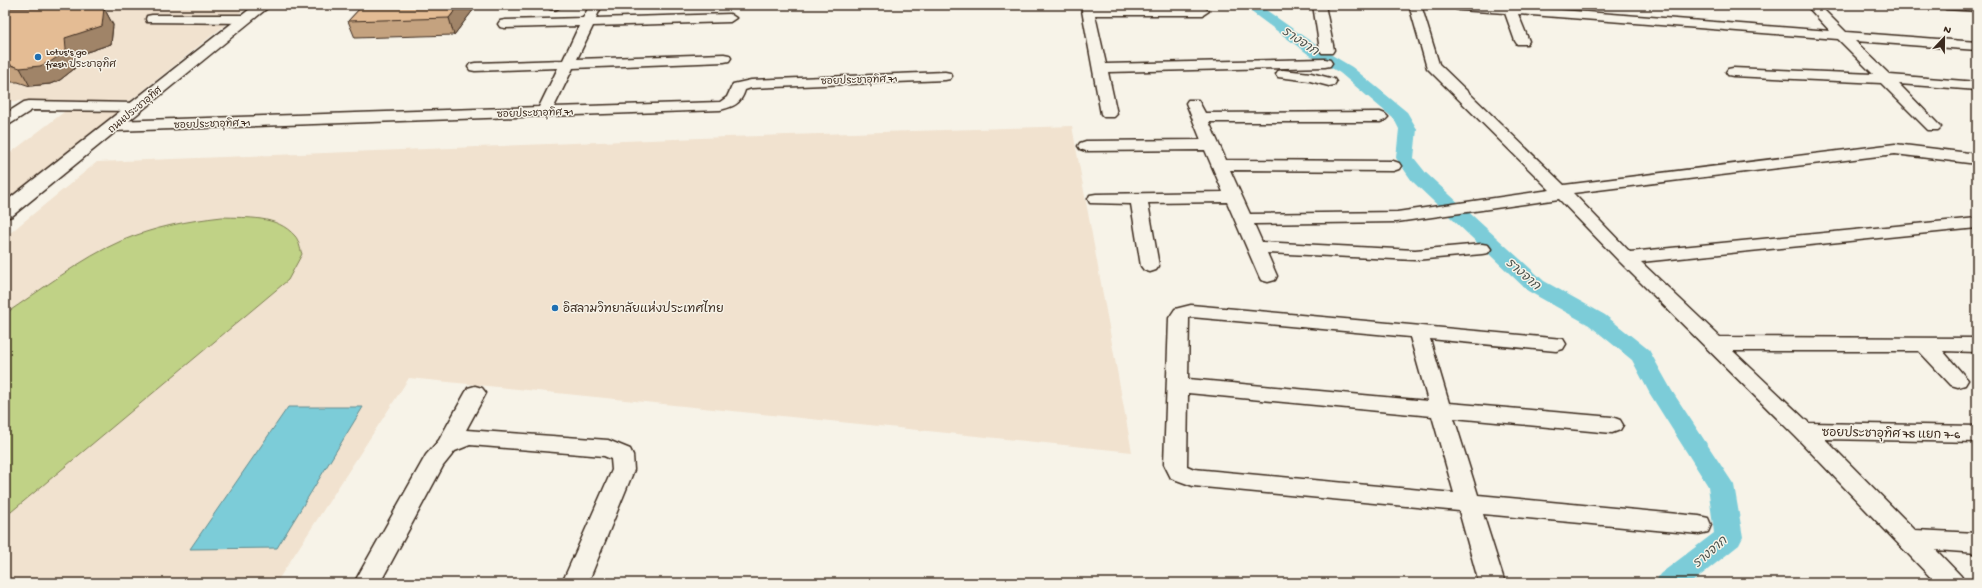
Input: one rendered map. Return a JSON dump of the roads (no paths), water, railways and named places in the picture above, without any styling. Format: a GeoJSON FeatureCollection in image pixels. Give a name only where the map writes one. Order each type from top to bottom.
{"type":"FeatureCollection","features":[{"type":"Feature","properties":{"kind":"main road","name":"ถนนประชาอุทิศ"},"geometry":{"type":"LineString","coordinates":[[5,212],[264,5]]}},
{"type":"Feature","properties":{"kind":"street"},"geometry":{"type":"LineString","coordinates":[[169,5],[152,18],[246,19]]}},
{"type":"Feature","properties":{"kind":"street"},"geometry":{"type":"LineString","coordinates":[[544,112],[596,5]]}},
{"type":"Feature","properties":{"kind":"street"},"geometry":{"type":"LineString","coordinates":[[1100,68],[1254,65],[1326,57],[1319,5]]}},
{"type":"Feature","properties":{"kind":"street"},"geometry":{"type":"LineString","coordinates":[[1415,5],[1432,65],[1562,191],[1626,258],[1804,431],[1952,583]]}},
{"type":"Feature","properties":{"kind":"street"},"geometry":{"type":"LineString","coordinates":[[1628,5],[1636,19]]}},
{"type":"Feature","properties":{"kind":"street"},"geometry":{"type":"LineString","coordinates":[[1812,5],[1933,127]]}},
{"type":"Feature","properties":{"kind":"street"},"geometry":{"type":"LineString","coordinates":[[1946,5],[1977,7]]}},
{"type":"Feature","properties":{"kind":"street"},"geometry":{"type":"LineString","coordinates":[[1460,6],[1977,46]]}},
{"type":"Feature","properties":{"kind":"street"},"geometry":{"type":"LineString","coordinates":[[1109,114],[1087,8],[1203,11]]}},
{"type":"Feature","properties":{"kind":"street"},"geometry":{"type":"LineString","coordinates":[[1510,10],[1522,41]]}},
{"type":"Feature","properties":{"kind":"street"},"geometry":{"type":"LineString","coordinates":[[505,24],[730,18]]}},
{"type":"Feature","properties":{"kind":"street"},"geometry":{"type":"LineString","coordinates":[[475,67],[724,58]]}},
{"type":"Feature","properties":{"kind":"street"},"geometry":{"type":"LineString","coordinates":[[1254,65],[1261,71],[1310,77],[1329,82]]}},
{"type":"Feature","properties":{"kind":"street"},"geometry":{"type":"LineString","coordinates":[[1733,72],[1885,79],[1977,86]]}},
{"type":"Feature","properties":{"kind":"street","name":"ซอยประชาอุทิศ 71"},"geometry":{"type":"LineString","coordinates":[[114,126],[720,106],[731,104],[735,99],[738,87],[751,84],[945,76]]}},
{"type":"Feature","properties":{"kind":"street"},"geometry":{"type":"LineString","coordinates":[[5,121],[29,105],[135,107]]}},
{"type":"Feature","properties":{"kind":"street"},"geometry":{"type":"LineString","coordinates":[[1268,276],[1196,111],[1380,117]]}},
{"type":"Feature","properties":{"kind":"street"},"geometry":{"type":"LineString","coordinates":[[1086,146],[1211,145]]}},
{"type":"Feature","properties":{"kind":"street"},"geometry":{"type":"LineString","coordinates":[[1244,219],[1397,217],[1562,191],[1895,149],[1977,159]]}},
{"type":"Feature","properties":{"kind":"street"},"geometry":{"type":"LineString","coordinates":[[1220,165],[1393,166]]}},
{"type":"Feature","properties":{"kind":"street"},"geometry":{"type":"LineString","coordinates":[[1096,199],[1234,198]]}},
{"type":"Feature","properties":{"kind":"street"},"geometry":{"type":"LineString","coordinates":[[1139,199],[1150,266]]}},
{"type":"Feature","properties":{"kind":"street"},"geometry":{"type":"LineString","coordinates":[[1626,258],[1977,223]]}},
{"type":"Feature","properties":{"kind":"street"},"geometry":{"type":"LineString","coordinates":[[1256,247],[1415,255],[1482,249]]}},
{"type":"Feature","properties":{"kind":"street"},"geometry":{"type":"LineString","coordinates":[[1556,344],[1191,312],[1182,313],[1179,318],[1175,464],[1179,472],[1193,477],[1699,525]]}},
{"type":"Feature","properties":{"kind":"street"},"geometry":{"type":"LineString","coordinates":[[1418,332],[1492,583]]}},
{"type":"Feature","properties":{"kind":"street"},"geometry":{"type":"LineString","coordinates":[[1716,344],[1977,346]]}},
{"type":"Feature","properties":{"kind":"street"},"geometry":{"type":"LineString","coordinates":[[1925,345],[1958,380]]}},
{"type":"Feature","properties":{"kind":"street"},"geometry":{"type":"LineString","coordinates":[[1177,385],[1612,426]]}},
{"type":"Feature","properties":{"kind":"street"},"geometry":{"type":"LineString","coordinates":[[367,583],[434,461],[447,445],[476,394]]}},
{"type":"Feature","properties":{"kind":"street","name":"ซอยประชาอุทิศ 75 แยก 7-6"},"geometry":{"type":"LineString","coordinates":[[1804,431],[1977,434]]}},
{"type":"Feature","properties":{"kind":"street"},"geometry":{"type":"LineString","coordinates":[[447,445],[469,437],[608,448],[622,455],[623,470],[575,583]]}},
{"type":"Feature","properties":{"kind":"street"},"geometry":{"type":"LineString","coordinates":[[1910,539],[1977,543]]}},
{"type":"Feature","properties":{"kind":"water"},"geometry":{"type":"Polygon","coordinates":[[[288,407],[363,407],[277,548],[190,549],[288,407]]]}},
{"type":"Feature","properties":{"kind":"waterway","name":"รางจาก"},"geometry":{"type":"LineString","coordinates":[[1249,5],[1314,51],[1346,70],[1401,116],[1408,129],[1405,158],[1419,177],[1536,286],[1597,320],[1641,355],[1662,394],[1721,485],[1729,537],[1670,583]]}},
{"type":"Feature","properties":{"kind":"place","name":"Lotus's go fresh ประชาอุทิศ"},"geometry":{"type":"Point","coordinates":[38,57]}},
{"type":"Feature","properties":{"kind":"place","name":"อิสลามวิทยาลัยแห่งประเทศไทย"},"geometry":{"type":"Point","coordinates":[555,308]}}]}
